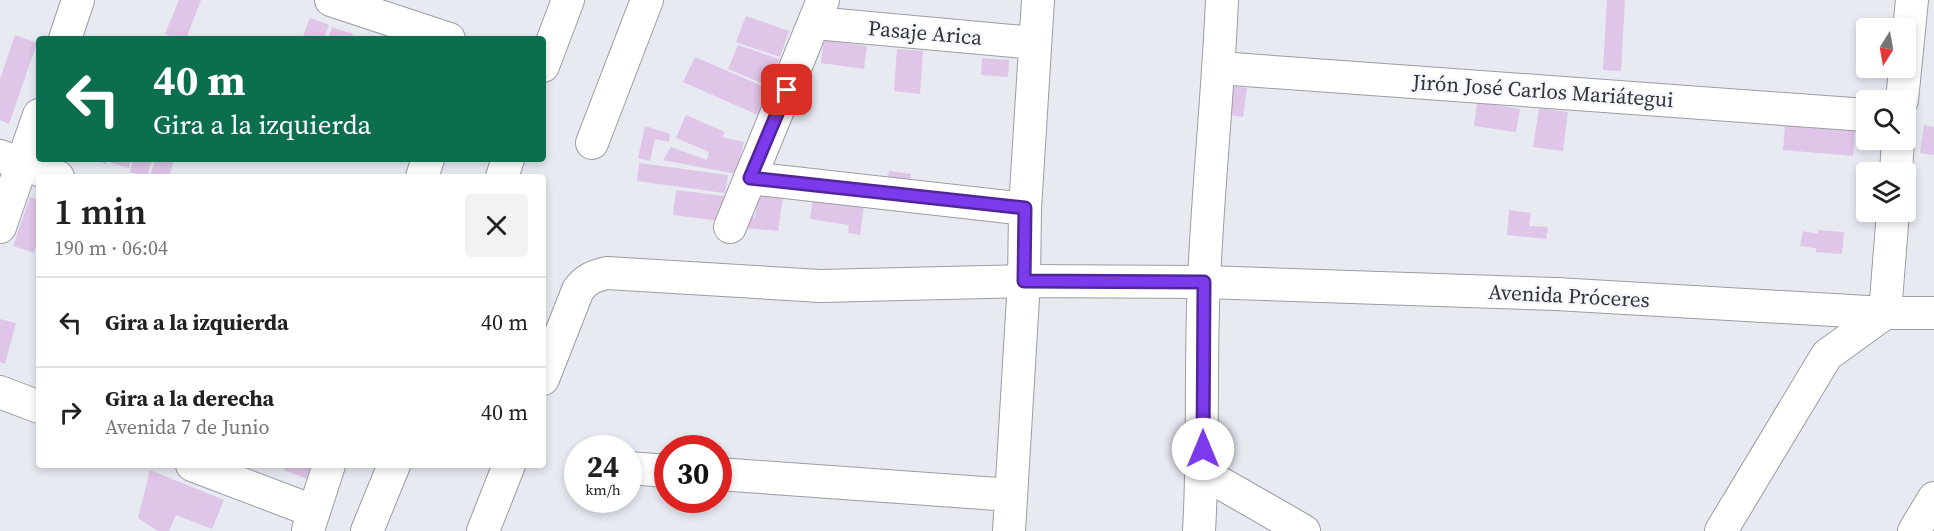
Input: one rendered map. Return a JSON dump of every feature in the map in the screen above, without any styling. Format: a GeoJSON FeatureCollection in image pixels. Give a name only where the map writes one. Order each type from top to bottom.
{"type":"FeatureCollection","features":[{"type":"Feature","properties":{"kind":"street"},"geometry":{"type":"LineString","coordinates":[[66,36],[78,0]]}},
{"type":"Feature","properties":{"kind":"street"},"geometry":{"type":"LineString","coordinates":[[331,0],[440,36]]}},
{"type":"Feature","properties":{"kind":"street"},"geometry":{"type":"LineString","coordinates":[[546,58],[568,0]]}},
{"type":"Feature","properties":{"kind":"street"},"geometry":{"type":"LineString","coordinates":[[592,143],[647,0]]}},
{"type":"Feature","properties":{"kind":"street"},"geometry":{"type":"LineString","coordinates":[[1009,531],[1038,0]]}},
{"type":"Feature","properties":{"kind":"street"},"geometry":{"type":"LineString","coordinates":[[1199,531],[1203,473],[1204,282],[1222,0]]}},
{"type":"Feature","properties":{"kind":"street"},"geometry":{"type":"LineString","coordinates":[[730,227],[819,12]]}},
{"type":"Feature","properties":{"kind":"street","name":"Pasaje Arica"},"geometry":{"type":"LineString","coordinates":[[819,12],[1035,43]]}},
{"type":"Feature","properties":{"kind":"street"},"geometry":{"type":"LineString","coordinates":[[1904,90],[1919,19]]}},
{"type":"Feature","properties":{"kind":"street","name":"Jirón José Carlos Mariátegui"},"geometry":{"type":"LineString","coordinates":[[1219,68],[1856,114]]}},
{"type":"Feature","properties":{"kind":"street"},"geometry":{"type":"LineString","coordinates":[[0,227],[11,160],[36,120]]}},
{"type":"Feature","properties":{"kind":"street"},"geometry":{"type":"LineString","coordinates":[[11,160],[50,174]]}},
{"type":"Feature","properties":{"kind":"street"},"geometry":{"type":"LineString","coordinates":[[750,178],[1025,208]]}},
{"type":"Feature","properties":{"kind":"street"},"geometry":{"type":"LineString","coordinates":[[1721,531],[1827,355],[1885,313],[1892,222]]}},
{"type":"Feature","properties":{"kind":"street","name":"Avenida Próceres"},"geometry":{"type":"LineString","coordinates":[[546,371],[578,290],[595,275],[607,273],[820,286],[1024,281],[1204,282],[1556,294],[1885,313],[1934,312]]}},
{"type":"Feature","properties":{"kind":"street"},"geometry":{"type":"LineString","coordinates":[[0,392],[36,406]]}},
{"type":"Feature","properties":{"kind":"street"},"geometry":{"type":"LineString","coordinates":[[198,468],[311,521],[328,468]]}},
{"type":"Feature","properties":{"kind":"street"},"geometry":{"type":"LineString","coordinates":[[367,531],[393,468]]}},
{"type":"Feature","properties":{"kind":"street"},"geometry":{"type":"LineString","coordinates":[[483,531],[508,468]]}},
{"type":"Feature","properties":{"kind":"street"},"geometry":{"type":"LineString","coordinates":[[1203,473],[1304,531]]}},
{"type":"Feature","properties":{"kind":"street"},"geometry":{"type":"LineString","coordinates":[[732,475],[1011,495]]}},
{"type":"Feature","properties":{"kind":"street"},"geometry":{"type":"LineString","coordinates":[[1914,531],[1934,498]]}},
{"type":"Feature","properties":{"kind":"building"},"geometry":{"type":"Polygon","coordinates":[[[179,0],[201,0],[187,36],[165,34],[179,0]]]}},
{"type":"Feature","properties":{"kind":"building"},"geometry":{"type":"Polygon","coordinates":[[[1607,0],[1625,0],[1621,71],[1603,70],[1607,0]]]}},
{"type":"Feature","properties":{"kind":"building"},"geometry":{"type":"Polygon","coordinates":[[[746,16],[789,31],[780,57],[736,42],[746,16]]]}},
{"type":"Feature","properties":{"kind":"building"},"geometry":{"type":"Polygon","coordinates":[[[310,18],[329,25],[325,36],[303,36],[310,18]]]}},
{"type":"Feature","properties":{"kind":"building"},"geometry":{"type":"Polygon","coordinates":[[[332,27],[353,34],[353,36],[329,36],[332,27]]]}},
{"type":"Feature","properties":{"kind":"building"},"geometry":{"type":"Polygon","coordinates":[[[15,35],[36,43],[9,124],[0,120],[0,79],[15,35]]]}},
{"type":"Feature","properties":{"kind":"building"},"geometry":{"type":"Polygon","coordinates":[[[824,40],[867,46],[864,69],[821,63],[824,40]]]}},
{"type":"Feature","properties":{"kind":"building"},"geometry":{"type":"Polygon","coordinates":[[[738,45],[779,59],[769,86],[728,69],[738,45]]]}},
{"type":"Feature","properties":{"kind":"building"},"geometry":{"type":"Polygon","coordinates":[[[897,49],[923,51],[920,94],[894,91],[897,49]]]}},
{"type":"Feature","properties":{"kind":"building"},"geometry":{"type":"Polygon","coordinates":[[[695,57],[769,89],[758,115],[683,82],[695,57]]]}},
{"type":"Feature","properties":{"kind":"building"},"geometry":{"type":"Polygon","coordinates":[[[982,58],[1009,60],[1008,77],[981,75],[982,58]]]}},
{"type":"Feature","properties":{"kind":"building"},"geometry":{"type":"Polygon","coordinates":[[[1228,86],[1247,88],[1243,117],[1224,114],[1228,86]]]}},
{"type":"Feature","properties":{"kind":"building"},"geometry":{"type":"Polygon","coordinates":[[[1477,102],[1520,109],[1516,132],[1474,126],[1477,102]]]}},
{"type":"Feature","properties":{"kind":"building"},"geometry":{"type":"Polygon","coordinates":[[[1539,108],[1568,112],[1563,151],[1533,147],[1539,108]]]}},
{"type":"Feature","properties":{"kind":"building"},"geometry":{"type":"Polygon","coordinates":[[[686,115],[725,132],[722,137],[744,142],[736,174],[663,160],[671,147],[707,160],[709,152],[676,138],[686,115]]]}},
{"type":"Feature","properties":{"kind":"building"},"geometry":{"type":"Polygon","coordinates":[[[1785,125],[1855,131],[1853,156],[1783,150],[1785,125]]]}},
{"type":"Feature","properties":{"kind":"building"},"geometry":{"type":"Polygon","coordinates":[[[1924,125],[1934,127],[1934,155],[1920,153],[1924,125]]]}},
{"type":"Feature","properties":{"kind":"building"},"geometry":{"type":"Polygon","coordinates":[[[645,126],[670,134],[669,142],[655,139],[650,161],[638,158],[645,126]]]}},
{"type":"Feature","properties":{"kind":"building"},"geometry":{"type":"Polygon","coordinates":[[[111,162],[130,162],[129,168],[111,162]]]}},
{"type":"Feature","properties":{"kind":"building"},"geometry":{"type":"Polygon","coordinates":[[[132,162],[151,162],[148,174],[130,172],[132,162]]]}},
{"type":"Feature","properties":{"kind":"building"},"geometry":{"type":"Polygon","coordinates":[[[154,162],[173,162],[170,174],[151,174],[154,162]]]}},
{"type":"Feature","properties":{"kind":"building"},"geometry":{"type":"Polygon","coordinates":[[[639,163],[728,175],[725,193],[637,181],[639,163]]]}},
{"type":"Feature","properties":{"kind":"building"},"geometry":{"type":"Polygon","coordinates":[[[889,171],[911,174],[908,192],[886,188],[889,171]]]}},
{"type":"Feature","properties":{"kind":"building"},"geometry":{"type":"Polygon","coordinates":[[[676,190],[724,196],[720,221],[673,215],[676,190]]]}},
{"type":"Feature","properties":{"kind":"building"},"geometry":{"type":"Polygon","coordinates":[[[758,193],[783,197],[778,231],[736,227],[737,215],[755,217],[758,193]]]}},
{"type":"Feature","properties":{"kind":"building"},"geometry":{"type":"Polygon","coordinates":[[[30,197],[36,199],[34,253],[13,246],[30,197]]]}},
{"type":"Feature","properties":{"kind":"building"},"geometry":{"type":"Polygon","coordinates":[[[813,198],[864,205],[860,235],[848,233],[849,225],[810,219],[813,198]]]}},
{"type":"Feature","properties":{"kind":"building"},"geometry":{"type":"Polygon","coordinates":[[[1509,210],[1531,213],[1529,226],[1548,227],[1546,239],[1507,235],[1509,210]]]}},
{"type":"Feature","properties":{"kind":"building"},"geometry":{"type":"Polygon","coordinates":[[[1818,230],[1844,232],[1842,254],[1816,252],[1816,248],[1800,246],[1803,231],[1818,234],[1818,230]]]}},
{"type":"Feature","properties":{"kind":"building"},"geometry":{"type":"Polygon","coordinates":[[[0,319],[16,323],[5,364],[0,362],[0,319]]]}},
{"type":"Feature","properties":{"kind":"building"},"geometry":{"type":"Polygon","coordinates":[[[285,468],[311,468],[307,479],[284,470],[285,468]]]}},
{"type":"Feature","properties":{"kind":"building"},"geometry":{"type":"Polygon","coordinates":[[[150,470],[224,500],[212,529],[176,515],[169,531],[158,531],[138,518],[150,470]]]}},
{"type":"Feature","properties":{"kind":"route"},"geometry":{"type":"LineString","coordinates":[[787,90],[750,178],[1025,208],[1024,281],[1204,282],[1203,449]]}}]}
